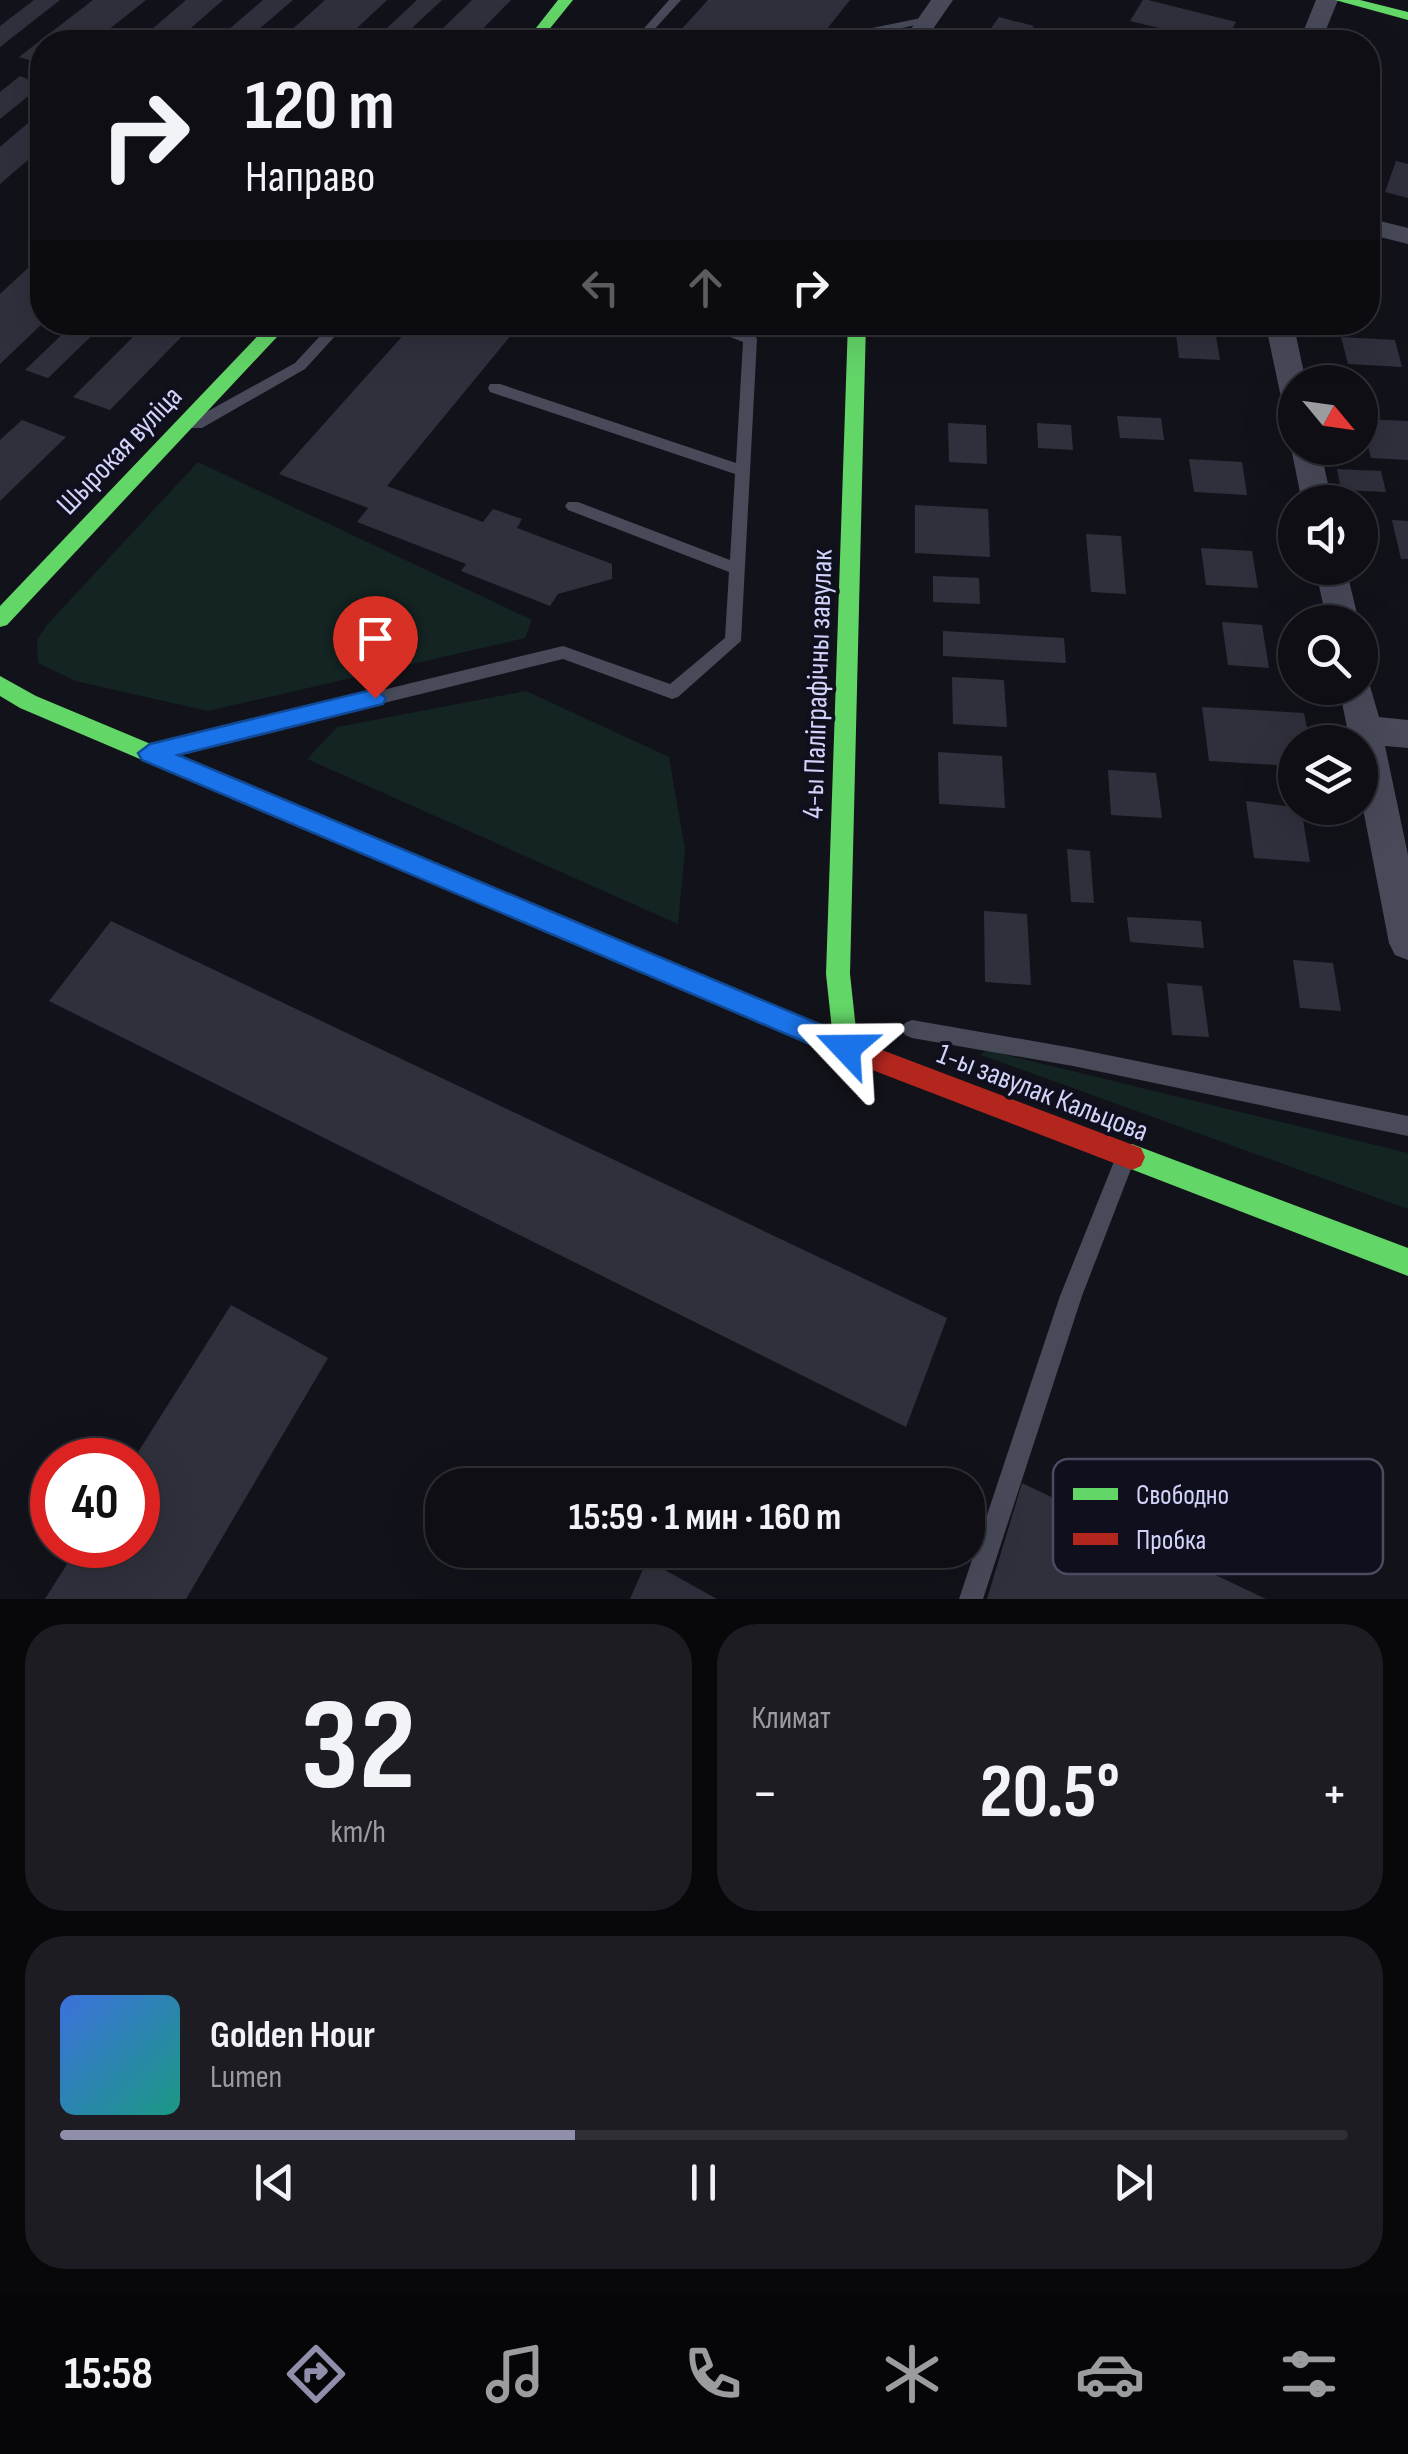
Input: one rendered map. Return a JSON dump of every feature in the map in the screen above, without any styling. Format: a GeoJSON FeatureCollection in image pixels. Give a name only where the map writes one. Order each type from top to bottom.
{"type":"FeatureCollection","features":[{"type":"Feature","properties":{"kind":"street"},"geometry":{"type":"LineString","coordinates":[[542,30],[566,0]]}},
{"type":"Feature","properties":{"kind":"street"},"geometry":{"type":"LineString","coordinates":[[920,30],[942,0]]}},
{"type":"Feature","properties":{"kind":"street"},"geometry":{"type":"LineString","coordinates":[[1315,30],[1327,0]]}},
{"type":"Feature","properties":{"kind":"street"},"geometry":{"type":"LineString","coordinates":[[1342,0],[1408,16]]}},
{"type":"Feature","properties":{"kind":"street"},"geometry":{"type":"LineString","coordinates":[[1380,229],[1408,236]]}},
{"type":"Feature","properties":{"kind":"street","name":"Шырокая вуліца"},"geometry":{"type":"LineString","coordinates":[[0,619],[270,335]]}},
{"type":"Feature","properties":{"kind":"street","name":"4-ы Паліграфічны завулак"},"geometry":{"type":"LineString","coordinates":[[846,1048],[838,974],[857,335]]}},
{"type":"Feature","properties":{"kind":"street"},"geometry":{"type":"LineString","coordinates":[[1283,335],[1289,365]]}},
{"type":"Feature","properties":{"kind":"street","name":"1-ы завулак Кальцова"},"geometry":{"type":"LineString","coordinates":[[0,685],[28,702],[846,1048],[1408,1262]]}},
{"type":"Feature","properties":{"kind":"street"},"geometry":{"type":"LineString","coordinates":[[1378,731],[1408,734]]}},
{"type":"Feature","properties":{"kind":"street"},"geometry":{"type":"LineString","coordinates":[[1378,795],[1408,944]]}},
{"type":"Feature","properties":{"kind":"lane"},"geometry":{"type":"LineString","coordinates":[[648,30],[676,0]]}},
{"type":"Feature","properties":{"kind":"lane"},"geometry":{"type":"LineString","coordinates":[[877,30],[926,20]]}},
{"type":"Feature","properties":{"kind":"lane"},"geometry":{"type":"LineString","coordinates":[[170,439],[300,366],[330,335]]}},
{"type":"Feature","properties":{"kind":"lane"},"geometry":{"type":"LineString","coordinates":[[150,753],[563,652],[672,692],[733,641],[750,339],[738,335]]}},
{"type":"Feature","properties":{"kind":"lane"},"geometry":{"type":"LineString","coordinates":[[494,388],[742,471]]}},
{"type":"Feature","properties":{"kind":"lane"},"geometry":{"type":"LineString","coordinates":[[573,506],[737,569]]}},
{"type":"Feature","properties":{"kind":"lane"},"geometry":{"type":"LineString","coordinates":[[912,1029],[1074,1057],[1408,1126]]}},
{"type":"Feature","properties":{"kind":"lane"},"geometry":{"type":"LineString","coordinates":[[971,1599],[1065,1314],[1126,1156]]}},
{"type":"Feature","properties":{"kind":"shaded area"},"geometry":{"type":"Polygon","coordinates":[[[198,462],[532,620],[525,638],[208,711],[75,681],[38,663],[37,640],[46,626],[198,462]]]}},
{"type":"Feature","properties":{"kind":"shaded area"},"geometry":{"type":"Polygon","coordinates":[[[526,691],[669,757],[685,849],[678,924],[307,759],[337,727],[526,691]]]}},
{"type":"Feature","properties":{"kind":"shaded area"},"geometry":{"type":"Polygon","coordinates":[[[986,1050],[1408,1153],[1408,1209],[981,1055],[986,1050]]]}},
{"type":"Feature","properties":{"kind":"building"},"geometry":{"type":"Polygon","coordinates":[[[34,0],[60,0],[0,47],[0,26],[34,0]]]}},
{"type":"Feature","properties":{"kind":"building"},"geometry":{"type":"Polygon","coordinates":[[[93,0],[146,0],[108,30],[54,30],[93,0]]]}},
{"type":"Feature","properties":{"kind":"building"},"geometry":{"type":"Polygon","coordinates":[[[186,0],[223,0],[189,30],[151,30],[186,0]]]}},
{"type":"Feature","properties":{"kind":"building"},"geometry":{"type":"Polygon","coordinates":[[[263,0],[293,0],[258,30],[228,30],[263,0]]]}},
{"type":"Feature","properties":{"kind":"building"},"geometry":{"type":"Polygon","coordinates":[[[325,0],[387,0],[355,30],[291,30],[325,0]]]}},
{"type":"Feature","properties":{"kind":"building"},"geometry":{"type":"Polygon","coordinates":[[[417,0],[442,0],[410,30],[385,30],[417,0]]]}},
{"type":"Feature","properties":{"kind":"building"},"geometry":{"type":"Polygon","coordinates":[[[472,0],[511,0],[482,30],[441,30],[472,0]]]}},
{"type":"Feature","properties":{"kind":"building"},"geometry":{"type":"Polygon","coordinates":[[[708,0],[850,0],[826,30],[681,30],[708,0]]]}},
{"type":"Feature","properties":{"kind":"building"},"geometry":{"type":"Polygon","coordinates":[[[1143,0],[1148,0],[1236,22],[1232,30],[1167,30],[1130,21],[1143,0]]]}},
{"type":"Feature","properties":{"kind":"building"},"geometry":{"type":"Polygon","coordinates":[[[999,17],[1034,26],[1031,30],[990,30],[999,17]]]}},
{"type":"Feature","properties":{"kind":"building"},"geometry":{"type":"Polygon","coordinates":[[[30,49],[30,60],[19,57],[30,49]]]}},
{"type":"Feature","properties":{"kind":"building"},"geometry":{"type":"Polygon","coordinates":[[[20,76],[30,80],[30,95],[0,119],[0,92],[20,76]]]}},
{"type":"Feature","properties":{"kind":"building"},"geometry":{"type":"Polygon","coordinates":[[[30,121],[30,158],[0,184],[0,147],[30,121]]]}},
{"type":"Feature","properties":{"kind":"building"},"geometry":{"type":"Polygon","coordinates":[[[1396,161],[1408,164],[1408,198],[1385,192],[1396,161]]]}},
{"type":"Feature","properties":{"kind":"building"},"geometry":{"type":"Polygon","coordinates":[[[30,266],[30,335],[0,364],[0,294],[30,266]]]}},
{"type":"Feature","properties":{"kind":"building"},"geometry":{"type":"Polygon","coordinates":[[[61,335],[93,335],[48,378],[25,370],[61,335]]]}},
{"type":"Feature","properties":{"kind":"building"},"geometry":{"type":"Polygon","coordinates":[[[135,335],[183,335],[110,410],[73,397],[135,335]]]}},
{"type":"Feature","properties":{"kind":"building"},"geometry":{"type":"Polygon","coordinates":[[[403,335],[511,335],[387,486],[483,522],[493,509],[522,519],[517,528],[612,564],[612,579],[558,594],[550,606],[461,571],[466,564],[357,522],[368,508],[279,474],[403,335]]]}},
{"type":"Feature","properties":{"kind":"building"},"geometry":{"type":"Polygon","coordinates":[[[1176,335],[1216,336],[1220,360],[1179,358],[1176,335]]]}},
{"type":"Feature","properties":{"kind":"building"},"geometry":{"type":"Polygon","coordinates":[[[1341,337],[1395,340],[1402,367],[1378,365],[1348,364],[1341,337]]]}},
{"type":"Feature","properties":{"kind":"building"},"geometry":{"type":"Polygon","coordinates":[[[1117,416],[1161,418],[1164,440],[1120,438],[1117,416]]]}},
{"type":"Feature","properties":{"kind":"building"},"geometry":{"type":"Polygon","coordinates":[[[22,420],[66,437],[0,501],[0,440],[22,420]]]}},
{"type":"Feature","properties":{"kind":"building"},"geometry":{"type":"Polygon","coordinates":[[[1378,420],[1408,421],[1408,460],[1378,458],[1378,420]]]}},
{"type":"Feature","properties":{"kind":"building"},"geometry":{"type":"Polygon","coordinates":[[[948,423],[986,425],[987,464],[949,462],[948,423]]]}},
{"type":"Feature","properties":{"kind":"building"},"geometry":{"type":"Polygon","coordinates":[[[1037,423],[1071,425],[1073,450],[1038,448],[1037,423]]]}},
{"type":"Feature","properties":{"kind":"building"},"geometry":{"type":"Polygon","coordinates":[[[1189,459],[1242,462],[1247,495],[1194,492],[1189,459]]]}},
{"type":"Feature","properties":{"kind":"building"},"geometry":{"type":"Polygon","coordinates":[[[1337,469],[1381,471],[1386,492],[1378,492],[1378,485],[1340,485],[1337,469]]]}},
{"type":"Feature","properties":{"kind":"building"},"geometry":{"type":"Polygon","coordinates":[[[915,505],[988,509],[990,557],[915,553],[915,505]]]}},
{"type":"Feature","properties":{"kind":"building"},"geometry":{"type":"Polygon","coordinates":[[[1392,520],[1408,521],[1408,559],[1401,559],[1392,520]]]}},
{"type":"Feature","properties":{"kind":"building"},"geometry":{"type":"Polygon","coordinates":[[[1086,534],[1121,536],[1126,594],[1091,592],[1086,534]]]}},
{"type":"Feature","properties":{"kind":"building"},"geometry":{"type":"Polygon","coordinates":[[[1201,548],[1252,551],[1258,588],[1206,585],[1201,548]]]}},
{"type":"Feature","properties":{"kind":"building"},"geometry":{"type":"Polygon","coordinates":[[[933,576],[979,578],[980,604],[933,602],[933,576]]]}},
{"type":"Feature","properties":{"kind":"building"},"geometry":{"type":"Polygon","coordinates":[[[1222,622],[1262,625],[1269,668],[1228,665],[1222,622]]]}},
{"type":"Feature","properties":{"kind":"building"},"geometry":{"type":"Polygon","coordinates":[[[943,631],[1064,638],[1066,663],[943,656],[943,631]]]}},
{"type":"Feature","properties":{"kind":"building"},"geometry":{"type":"Polygon","coordinates":[[[952,677],[1004,680],[1007,727],[953,724],[952,677]]]}},
{"type":"Feature","properties":{"kind":"building"},"geometry":{"type":"Polygon","coordinates":[[[1202,707],[1304,713],[1306,725],[1278,725],[1278,765],[1209,761],[1202,707]]]}},
{"type":"Feature","properties":{"kind":"building"},"geometry":{"type":"Polygon","coordinates":[[[938,752],[1002,756],[1005,808],[939,804],[938,752]]]}},
{"type":"Feature","properties":{"kind":"building"},"geometry":{"type":"Polygon","coordinates":[[[1108,770],[1156,773],[1162,818],[1111,815],[1108,770]]]}},
{"type":"Feature","properties":{"kind":"building"},"geometry":{"type":"Polygon","coordinates":[[[1246,801],[1278,805],[1278,825],[1304,825],[1310,862],[1254,858],[1246,801]]]}},
{"type":"Feature","properties":{"kind":"building"},"geometry":{"type":"Polygon","coordinates":[[[1067,849],[1090,851],[1094,903],[1071,902],[1067,849]]]}},
{"type":"Feature","properties":{"kind":"building"},"geometry":{"type":"Polygon","coordinates":[[[984,911],[1027,914],[1031,985],[985,982],[984,911]]]}},
{"type":"Feature","properties":{"kind":"building"},"geometry":{"type":"Polygon","coordinates":[[[1127,917],[1201,921],[1204,948],[1130,942],[1127,917]]]}},
{"type":"Feature","properties":{"kind":"building"},"geometry":{"type":"Polygon","coordinates":[[[111,921],[947,1318],[906,1427],[49,1001],[111,921]]]}},
{"type":"Feature","properties":{"kind":"building"},"geometry":{"type":"Polygon","coordinates":[[[1293,960],[1333,963],[1341,1011],[1300,1008],[1293,960]]]}},
{"type":"Feature","properties":{"kind":"building"},"geometry":{"type":"Polygon","coordinates":[[[1167,983],[1202,986],[1209,1037],[1172,1035],[1167,983]]]}},
{"type":"Feature","properties":{"kind":"building"},"geometry":{"type":"Polygon","coordinates":[[[231,1305],[328,1358],[186,1599],[45,1599],[65,1568],[160,1568],[160,1438],[147,1438],[231,1305]]]}},
{"type":"Feature","properties":{"kind":"building"},"geometry":{"type":"Polygon","coordinates":[[[1022,1483],[1053,1498],[1053,1574],[1213,1574],[1266,1599],[987,1599],[1022,1483]]]}},
{"type":"Feature","properties":{"kind":"building"},"geometry":{"type":"Polygon","coordinates":[[[644,1568],[661,1568],[717,1599],[630,1599],[644,1568]]]}},
{"type":"Feature","properties":{"kind":"traffic: fast"},"geometry":{"type":"LineString","coordinates":[[542,30],[566,0]]}},
{"type":"Feature","properties":{"kind":"traffic: fast"},"geometry":{"type":"LineString","coordinates":[[1342,0],[1408,16]]}},
{"type":"Feature","properties":{"kind":"traffic: fast"},"geometry":{"type":"LineString","coordinates":[[0,619],[270,335]]}},
{"type":"Feature","properties":{"kind":"traffic: fast"},"geometry":{"type":"LineString","coordinates":[[846,1048],[838,974],[857,335]]}},
{"type":"Feature","properties":{"kind":"traffic: fast"},"geometry":{"type":"LineString","coordinates":[[0,685],[28,702],[706,988]]}},
{"type":"Feature","properties":{"kind":"traffic: fast"},"geometry":{"type":"LineString","coordinates":[[1132,1157],[1408,1262]]}},
{"type":"Feature","properties":{"kind":"traffic: jam"},"geometry":{"type":"LineString","coordinates":[[706,988],[876,1060],[1132,1157]]}},
{"type":"Feature","properties":{"kind":"route"},"geometry":{"type":"LineString","coordinates":[[375,698],[150,753],[846,1048]]}}]}
